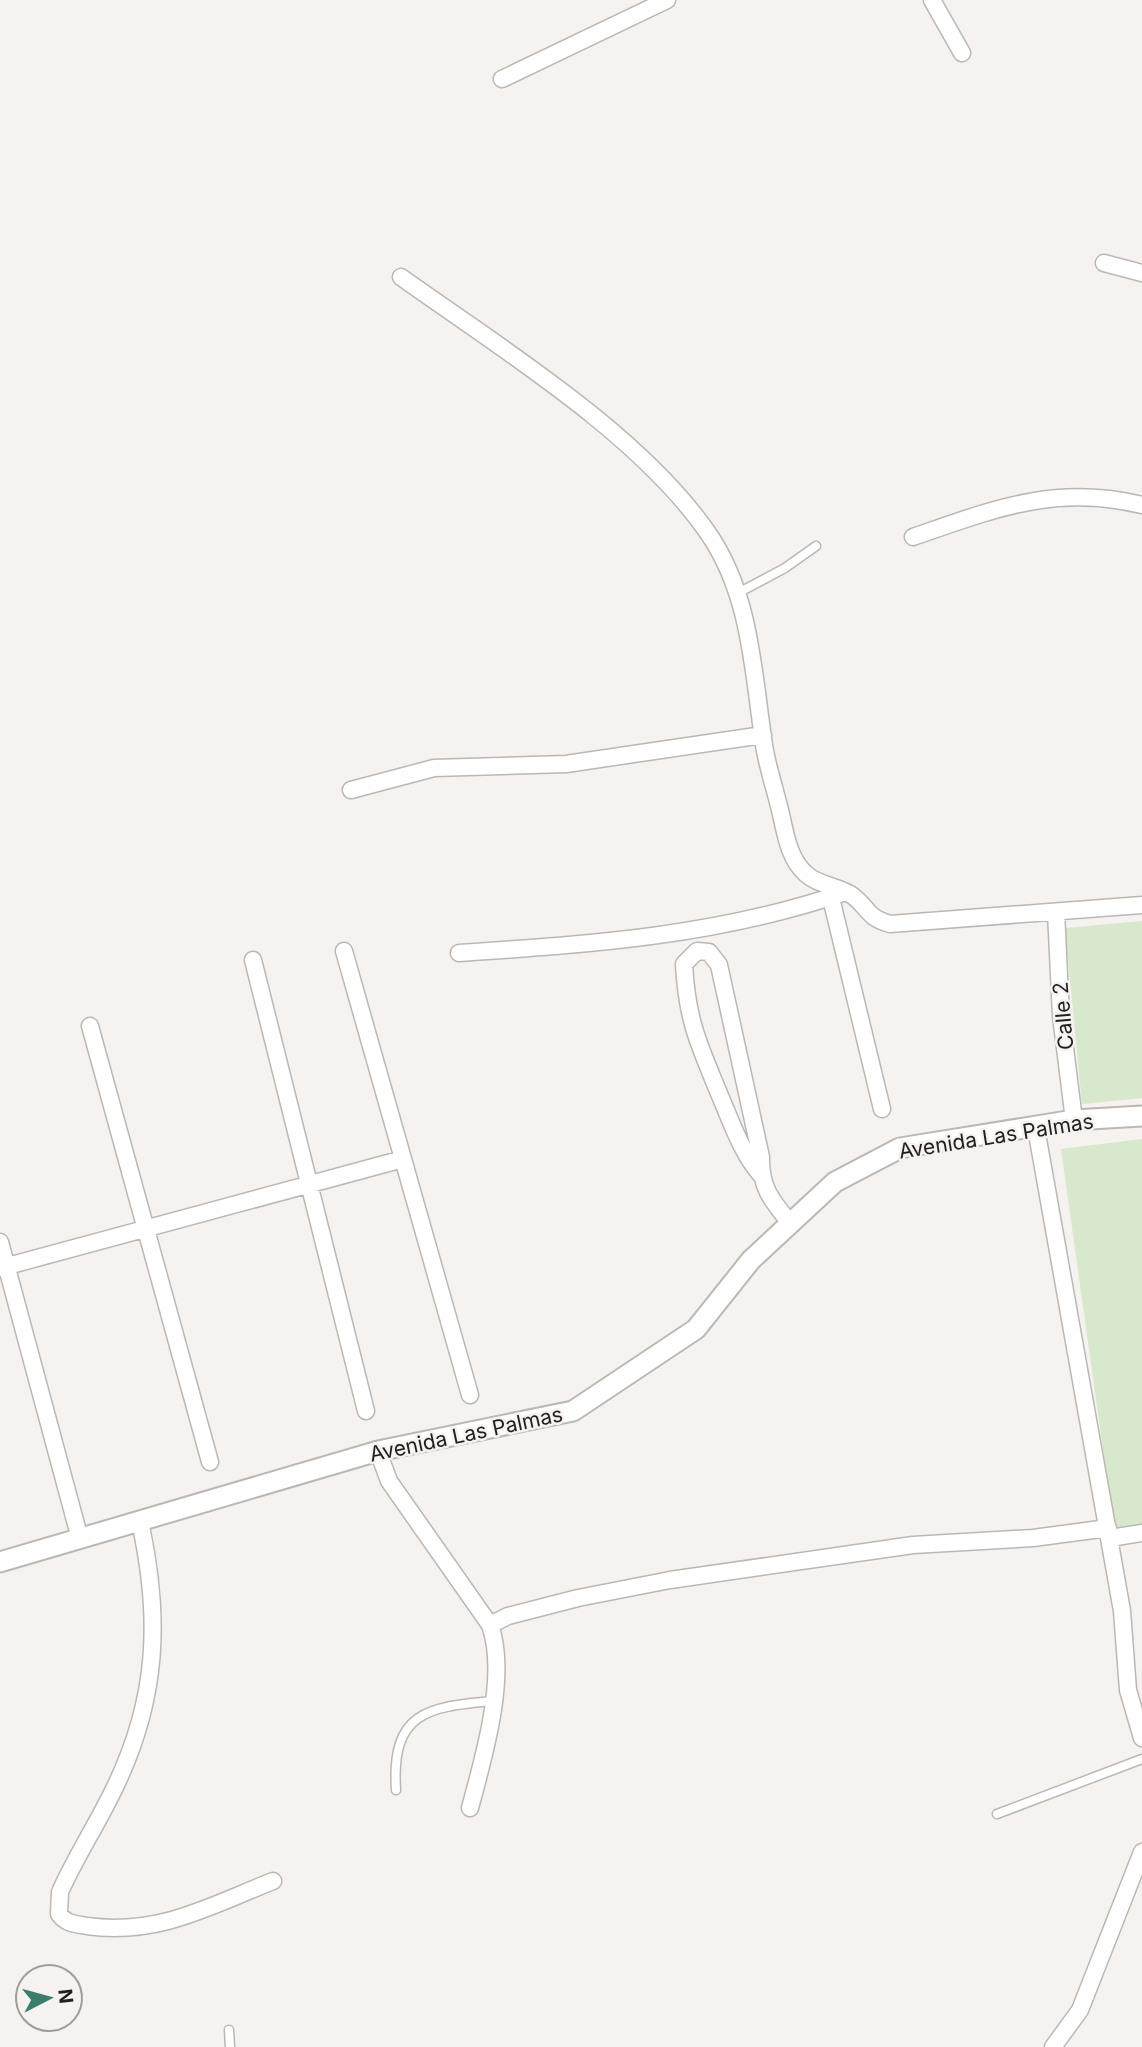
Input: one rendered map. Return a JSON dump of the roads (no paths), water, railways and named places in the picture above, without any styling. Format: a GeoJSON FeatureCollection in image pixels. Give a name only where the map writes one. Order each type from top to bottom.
{"type":"FeatureCollection","features":[{"type":"Feature","properties":{"kind":"street"},"geometry":{"type":"LineString","coordinates":[[502,79],[667,0]]}},
{"type":"Feature","properties":{"kind":"street"},"geometry":{"type":"LineString","coordinates":[[932,0],[962,53]]}},
{"type":"Feature","properties":{"kind":"street"},"geometry":{"type":"LineString","coordinates":[[1104,263],[1142,273]]}},
{"type":"Feature","properties":{"kind":"street"},"geometry":{"type":"LineString","coordinates":[[401,276],[581,407],[647,465],[707,531],[733,573],[753,661],[763,736],[784,833],[794,858],[807,875],[873,919],[890,924],[1142,905]]}},
{"type":"Feature","properties":{"kind":"street"},"geometry":{"type":"LineString","coordinates":[[913,537],[979,514],[1034,499],[1083,495],[1142,505]]}},
{"type":"Feature","properties":{"kind":"street"},"geometry":{"type":"LineString","coordinates":[[351,790],[434,768],[566,764],[763,736]]}},
{"type":"Feature","properties":{"kind":"street"},"geometry":{"type":"LineString","coordinates":[[458,953],[608,943],[700,931],[839,895]]}},
{"type":"Feature","properties":{"kind":"street"},"geometry":{"type":"LineString","coordinates":[[839,895],[882,1109]]}},
{"type":"Feature","properties":{"kind":"street","name":"Calle 2"},"geometry":{"type":"LineString","coordinates":[[1056,912],[1061,1016],[1074,1119]]}},
{"type":"Feature","properties":{"kind":"street"},"geometry":{"type":"LineString","coordinates":[[344,951],[470,1395]]}},
{"type":"Feature","properties":{"kind":"street"},"geometry":{"type":"LineString","coordinates":[[760,1174],[744,1155],[693,1035],[685,998],[684,964],[697,951],[709,952],[719,964],[761,1157],[760,1174],[766,1194],[790,1223]]}},
{"type":"Feature","properties":{"kind":"street"},"geometry":{"type":"LineString","coordinates":[[253,960],[366,1410]]}},
{"type":"Feature","properties":{"kind":"street"},"geometry":{"type":"LineString","coordinates":[[90,1026],[210,1462]]}},
{"type":"Feature","properties":{"kind":"street","name":"Avenida Las Palmas"},"geometry":{"type":"LineString","coordinates":[[0,1562],[378,1451],[573,1411],[695,1329],[751,1260],[835,1182],[900,1148],[1036,1128],[1074,1119],[1142,1116]]}},
{"type":"Feature","properties":{"kind":"street"},"geometry":{"type":"LineString","coordinates":[[1036,1128],[1122,1611],[1128,1690],[1142,1738]]}},
{"type":"Feature","properties":{"kind":"street"},"geometry":{"type":"LineString","coordinates":[[3,1267],[403,1159]]}},
{"type":"Feature","properties":{"kind":"street"},"geometry":{"type":"LineString","coordinates":[[0,1242],[3,1267],[80,1539]]}},
{"type":"Feature","properties":{"kind":"street"},"geometry":{"type":"LineString","coordinates":[[378,1451],[389,1481],[490,1625],[498,1653],[482,1763],[470,1808]]}},
{"type":"Feature","properties":{"kind":"street"},"geometry":{"type":"LineString","coordinates":[[140,1522],[152,1589],[152,1675],[126,1761],[60,1892],[59,1914],[70,1923],[96,1927],[159,1925],[178,1921],[273,1881]]}},
{"type":"Feature","properties":{"kind":"street"},"geometry":{"type":"LineString","coordinates":[[490,1625],[508,1616],[566,1601],[670,1580],[913,1545],[1142,1533]]}},
{"type":"Feature","properties":{"kind":"street"},"geometry":{"type":"LineString","coordinates":[[1054,2047],[1080,2010],[1142,1852]]}},
{"type":"Feature","properties":{"kind":"street"},"geometry":{"type":"LineString","coordinates":[[1125,1894],[1142,1896]]}},
{"type":"Feature","properties":{"kind":"lane"},"geometry":{"type":"LineString","coordinates":[[738,593],[785,568],[816,546]]}},
{"type":"Feature","properties":{"kind":"lane"},"geometry":{"type":"LineString","coordinates":[[396,1790],[399,1751],[408,1731],[421,1715],[440,1706],[492,1701]]}},
{"type":"Feature","properties":{"kind":"lane"},"geometry":{"type":"LineString","coordinates":[[997,1814],[1142,1759]]}},
{"type":"Feature","properties":{"kind":"lane"},"geometry":{"type":"LineString","coordinates":[[229,2030],[230,2047]]}}]}
